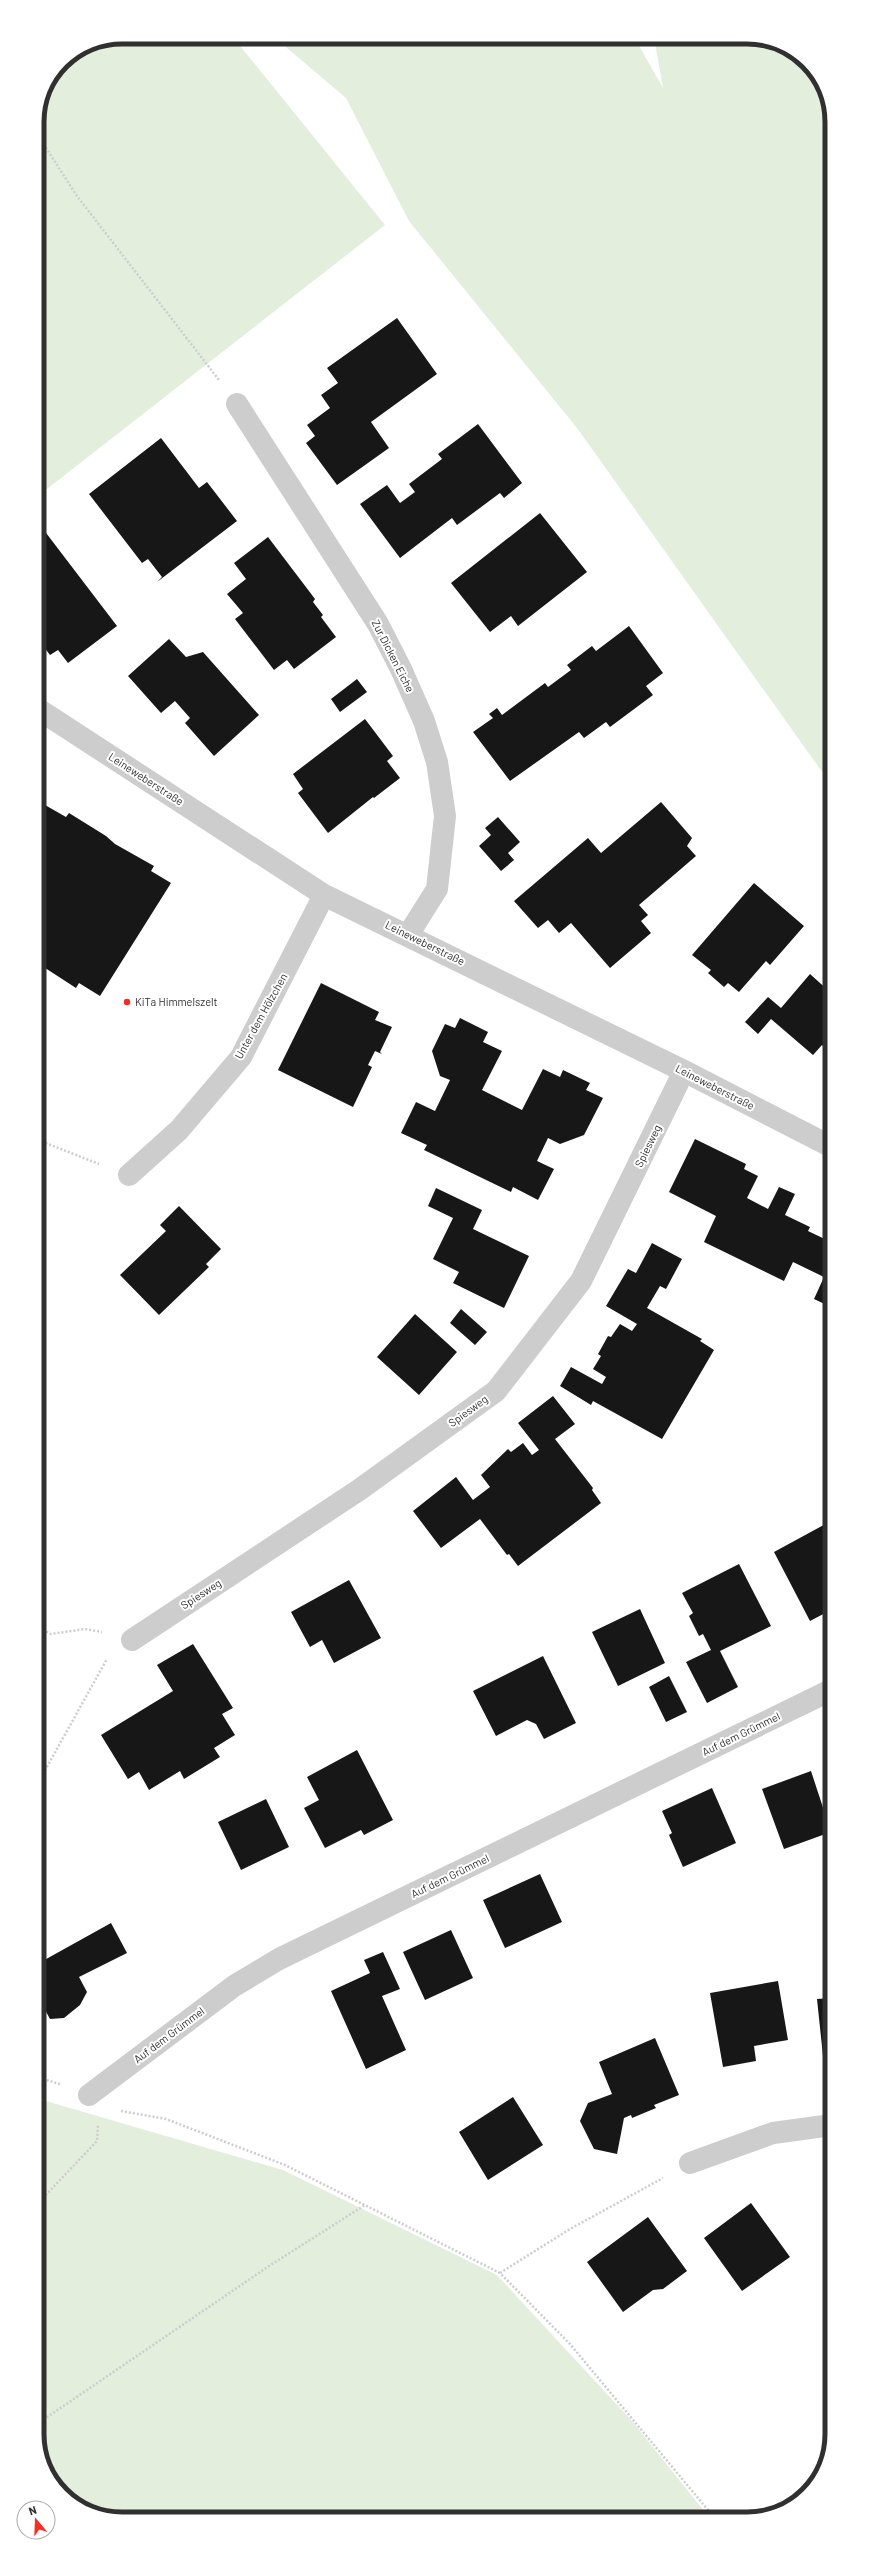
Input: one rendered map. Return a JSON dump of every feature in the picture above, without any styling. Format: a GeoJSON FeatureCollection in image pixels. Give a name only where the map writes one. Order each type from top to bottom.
{"type":"FeatureCollection","features":[{"type":"Feature","properties":{"kind":"street","name":"Zur Dicken Eiche"},"geometry":{"type":"LineString","coordinates":[[237,404],[378,624],[401,669],[424,721],[437,762],[445,816],[437,889],[408,935]]}},
{"type":"Feature","properties":{"kind":"street","name":"Leineweberstraße"},"geometry":{"type":"LineString","coordinates":[[44,713],[324,895],[684,1071],[825,1143]]}},
{"type":"Feature","properties":{"kind":"street","name":"Unter dem Hölzchen"},"geometry":{"type":"LineString","coordinates":[[129,1175],[179,1130],[241,1057],[324,895]]}},
{"type":"Feature","properties":{"kind":"street","name":"Spiesweg"},"geometry":{"type":"LineString","coordinates":[[132,1640],[359,1490],[496,1391],[581,1281],[684,1071]]}},
{"type":"Feature","properties":{"kind":"street","name":"Auf dem Grümmel"},"geometry":{"type":"LineString","coordinates":[[95,2098],[234,1986],[280,1959],[825,1693]]}},
{"type":"Feature","properties":{"kind":"street"},"geometry":{"type":"LineString","coordinates":[[690,2163],[773,2133],[825,2126]]}},
{"type":"Feature","properties":{"kind":"path"},"geometry":{"type":"LineString","coordinates":[[44,145],[77,196],[237,404]]}},
{"type":"Feature","properties":{"kind":"path"},"geometry":{"type":"LineString","coordinates":[[44,1142],[129,1175]]}},
{"type":"Feature","properties":{"kind":"path"},"geometry":{"type":"LineString","coordinates":[[44,1630],[51,1634],[85,1629],[132,1640]]}},
{"type":"Feature","properties":{"kind":"path"},"geometry":{"type":"LineString","coordinates":[[44,1772],[108,1656]]}},
{"type":"Feature","properties":{"kind":"path"},"geometry":{"type":"LineString","coordinates":[[44,2080],[95,2098],[120,2111],[166,2119],[277,2162],[349,2196],[365,2206],[500,2273],[570,2344],[636,2420],[710,2512]]}},
{"type":"Feature","properties":{"kind":"path"},"geometry":{"type":"LineString","coordinates":[[44,2198],[97,2141],[95,2098]]}},
{"type":"Feature","properties":{"kind":"path"},"geometry":{"type":"LineString","coordinates":[[500,2273],[570,2229],[690,2163]]}},
{"type":"Feature","properties":{"kind":"path"},"geometry":{"type":"LineString","coordinates":[[44,2419],[270,2266],[365,2206]]}},
{"type":"Feature","properties":{"kind":"green space"},"geometry":{"type":"Polygon","coordinates":[[[117,44],[239,44],[385,225],[44,491],[44,122],[47,102],[54,83],[71,63],[92,50],[117,44]]]}},
{"type":"Feature","properties":{"kind":"green space"},"geometry":{"type":"Polygon","coordinates":[[[282,44],[638,44],[663,88],[655,44],[752,44],[772,48],[786,54],[802,67],[812,79],[821,97],[825,122],[825,776],[577,428],[409,221],[346,98],[282,44]]]}},
{"type":"Feature","properties":{"kind":"green space"},"geometry":{"type":"Polygon","coordinates":[[[44,2100],[283,2170],[497,2275],[632,2421],[705,2512],[117,2512],[102,2509],[83,2502],[71,2493],[57,2477],[48,2459],[44,2434],[44,2100]]]}},
{"type":"Feature","properties":{"kind":"building"},"geometry":{"type":"Polygon","coordinates":[[[397,318],[437,374],[371,422],[389,448],[337,485],[306,443],[315,436],[307,425],[330,408],[321,395],[338,383],[327,368],[397,318]]]}},
{"type":"Feature","properties":{"kind":"building"},"geometry":{"type":"Polygon","coordinates":[[[478,424],[522,483],[504,498],[500,493],[457,525],[452,518],[400,558],[360,504],[387,485],[400,503],[415,492],[409,484],[442,459],[438,454],[478,424]]]}},
{"type":"Feature","properties":{"kind":"building"},"geometry":{"type":"Polygon","coordinates":[[[161,438],[199,488],[207,482],[237,521],[157,582],[162,577],[148,559],[142,563],[89,494],[161,438]]]}},
{"type":"Feature","properties":{"kind":"building"},"geometry":{"type":"Polygon","coordinates":[[[540,513],[587,572],[518,626],[511,616],[490,632],[451,583],[540,513]]]}},
{"type":"Feature","properties":{"kind":"building"},"geometry":{"type":"Polygon","coordinates":[[[44,530],[117,626],[68,663],[58,650],[50,655],[44,647],[44,530]]]}},
{"type":"Feature","properties":{"kind":"building"},"geometry":{"type":"Polygon","coordinates":[[[268,537],[315,599],[313,602],[323,615],[321,617],[336,637],[294,669],[287,660],[274,670],[235,619],[243,613],[227,594],[246,579],[234,563],[268,537]]]}},
{"type":"Feature","properties":{"kind":"building"},"geometry":{"type":"Polygon","coordinates":[[[629,626],[663,673],[646,686],[653,695],[610,727],[606,722],[584,738],[579,732],[510,781],[473,732],[493,718],[489,714],[497,708],[502,715],[545,683],[548,687],[571,670],[567,665],[592,646],[596,651],[629,626]]]}},
{"type":"Feature","properties":{"kind":"building"},"geometry":{"type":"Polygon","coordinates":[[[169,639],[186,657],[203,652],[259,715],[214,756],[185,723],[190,718],[175,701],[161,713],[128,676],[169,639]]]}},
{"type":"Feature","properties":{"kind":"building"},"geometry":{"type":"Polygon","coordinates":[[[357,679],[367,692],[340,712],[331,699],[357,679]]]}},
{"type":"Feature","properties":{"kind":"building"},"geometry":{"type":"Polygon","coordinates":[[[365,719],[393,756],[387,761],[400,778],[374,798],[373,797],[328,833],[298,793],[303,789],[293,774],[365,719]]]}},
{"type":"Feature","properties":{"kind":"building"},"geometry":{"type":"Polygon","coordinates":[[[661,802],[692,838],[687,846],[696,856],[639,905],[648,915],[641,921],[651,933],[610,968],[571,923],[559,933],[548,920],[538,928],[514,901],[588,838],[601,853],[661,802]]]}},
{"type":"Feature","properties":{"kind":"building"},"geometry":{"type":"Polygon","coordinates":[[[45,805],[66,817],[69,813],[106,836],[115,844],[154,866],[151,871],[171,883],[100,996],[79,983],[76,988],[44,967],[45,805]]]}},
{"type":"Feature","properties":{"kind":"building"},"geometry":{"type":"Polygon","coordinates":[[[498,817],[520,842],[508,853],[514,860],[501,871],[479,846],[491,835],[485,828],[498,817]]]}},
{"type":"Feature","properties":{"kind":"building"},"geometry":{"type":"Polygon","coordinates":[[[754,883],[804,926],[770,965],[766,961],[739,992],[728,983],[724,987],[708,973],[711,970],[692,955],[754,883]]]}},
{"type":"Feature","properties":{"kind":"building"},"geometry":{"type":"Polygon","coordinates":[[[810,974],[825,988],[825,1048],[822,1045],[813,1055],[771,1019],[758,1034],[745,1022],[768,997],[781,1008],[810,974]]]}},
{"type":"Feature","properties":{"kind":"building"},"geometry":{"type":"Polygon","coordinates":[[[321,983],[379,1012],[375,1020],[392,1027],[380,1052],[382,1054],[375,1051],[368,1065],[372,1067],[353,1107],[278,1070],[321,983]]]}},
{"type":"Feature","properties":{"kind":"building"},"geometry":{"type":"Polygon","coordinates":[[[460,1018],[488,1032],[483,1042],[502,1051],[482,1090],[522,1110],[543,1069],[560,1077],[563,1070],[590,1083],[586,1090],[603,1098],[584,1135],[560,1144],[548,1138],[537,1161],[554,1169],[538,1200],[513,1187],[511,1192],[424,1150],[427,1145],[401,1133],[416,1102],[435,1111],[450,1080],[440,1076],[432,1051],[445,1024],[455,1028],[460,1018]]]}},
{"type":"Feature","properties":{"kind":"building"},"geometry":{"type":"Polygon","coordinates":[[[695,1139],[746,1164],[744,1169],[758,1176],[747,1198],[768,1209],[779,1187],[795,1194],[785,1215],[810,1227],[808,1231],[825,1239],[825,1304],[814,1299],[824,1277],[793,1262],[784,1281],[704,1242],[716,1216],[669,1192],[695,1139]]]}},
{"type":"Feature","properties":{"kind":"building"},"geometry":{"type":"Polygon","coordinates":[[[436,1188],[482,1210],[473,1229],[529,1256],[504,1308],[453,1283],[459,1272],[433,1259],[453,1218],[428,1206],[436,1188]]]}},
{"type":"Feature","properties":{"kind":"building"},"geometry":{"type":"Polygon","coordinates":[[[179,1206],[221,1249],[206,1264],[209,1267],[159,1315],[120,1275],[166,1231],[160,1225],[179,1206]]]}},
{"type":"Feature","properties":{"kind":"building"},"geometry":{"type":"Polygon","coordinates":[[[652,1243],[682,1259],[666,1289],[660,1286],[647,1308],[702,1339],[700,1341],[714,1350],[662,1439],[593,1401],[591,1405],[560,1386],[571,1367],[602,1384],[606,1377],[593,1369],[601,1356],[598,1354],[608,1336],[611,1337],[620,1324],[632,1331],[637,1324],[606,1306],[628,1269],[636,1273],[652,1243]]]}},
{"type":"Feature","properties":{"kind":"building"},"geometry":{"type":"Polygon","coordinates":[[[461,1309],[487,1332],[475,1345],[450,1323],[461,1309]]]}},
{"type":"Feature","properties":{"kind":"building"},"geometry":{"type":"Polygon","coordinates":[[[415,1314],[457,1352],[419,1395],[377,1357],[415,1314]]]}},
{"type":"Feature","properties":{"kind":"building"},"geometry":{"type":"Polygon","coordinates":[[[553,1396],[575,1424],[555,1439],[593,1488],[592,1490],[601,1503],[518,1566],[509,1554],[507,1555],[480,1519],[441,1548],[413,1511],[456,1477],[473,1500],[490,1487],[481,1475],[508,1449],[511,1452],[523,1443],[532,1455],[539,1450],[518,1423],[553,1396]]]}},
{"type":"Feature","properties":{"kind":"building"},"geometry":{"type":"Polygon","coordinates":[[[825,1524],[825,1613],[810,1621],[774,1552],[825,1524]]]}},
{"type":"Feature","properties":{"kind":"building"},"geometry":{"type":"Polygon","coordinates":[[[739,1564],[771,1626],[720,1651],[738,1687],[707,1703],[686,1662],[711,1650],[703,1634],[699,1636],[689,1616],[693,1613],[682,1593],[739,1564]]]}},
{"type":"Feature","properties":{"kind":"building"},"geometry":{"type":"Polygon","coordinates":[[[349,1580],[381,1638],[334,1663],[322,1640],[310,1647],[291,1612],[349,1580]]]}},
{"type":"Feature","properties":{"kind":"building"},"geometry":{"type":"Polygon","coordinates":[[[640,1609],[665,1663],[618,1686],[592,1632],[640,1609]]]}},
{"type":"Feature","properties":{"kind":"building"},"geometry":{"type":"Polygon","coordinates":[[[193,1644],[233,1708],[222,1714],[235,1735],[214,1748],[220,1757],[184,1779],[180,1771],[149,1790],[139,1772],[128,1779],[101,1735],[173,1691],[157,1665],[193,1644]]]}},
{"type":"Feature","properties":{"kind":"building"},"geometry":{"type":"Polygon","coordinates":[[[543,1656],[576,1723],[544,1739],[536,1724],[527,1720],[496,1736],[473,1691],[543,1656]]]}},
{"type":"Feature","properties":{"kind":"building"},"geometry":{"type":"Polygon","coordinates":[[[669,1676],[687,1712],[666,1722],[649,1687],[669,1676]]]}},
{"type":"Feature","properties":{"kind":"building"},"geometry":{"type":"Polygon","coordinates":[[[357,1750],[393,1820],[364,1835],[361,1830],[325,1848],[304,1808],[319,1800],[307,1777],[357,1750]]]}},
{"type":"Feature","properties":{"kind":"building"},"geometry":{"type":"Polygon","coordinates":[[[811,1771],[825,1814],[825,1834],[784,1849],[762,1789],[811,1771]]]}},
{"type":"Feature","properties":{"kind":"building"},"geometry":{"type":"Polygon","coordinates":[[[712,1788],[736,1843],[683,1867],[669,1835],[672,1833],[662,1811],[712,1788]]]}},
{"type":"Feature","properties":{"kind":"building"},"geometry":{"type":"Polygon","coordinates":[[[266,1799],[289,1847],[241,1870],[218,1822],[266,1799]]]}},
{"type":"Feature","properties":{"kind":"building"},"geometry":{"type":"Polygon","coordinates":[[[540,1874],[562,1922],[505,1948],[483,1900],[540,1874]]]}},
{"type":"Feature","properties":{"kind":"building"},"geometry":{"type":"Polygon","coordinates":[[[111,1923],[127,1953],[79,1977],[87,1992],[80,2005],[64,2018],[50,2019],[44,2008],[44,1960],[111,1923]]]}},
{"type":"Feature","properties":{"kind":"building"},"geometry":{"type":"Polygon","coordinates":[[[451,1930],[473,1978],[425,2000],[403,1952],[451,1930]]]}},
{"type":"Feature","properties":{"kind":"building"},"geometry":{"type":"Polygon","coordinates":[[[383,1952],[400,1989],[382,1996],[406,2050],[366,2069],[331,1991],[370,1973],[364,1960],[383,1952]]]}},
{"type":"Feature","properties":{"kind":"building"},"geometry":{"type":"Polygon","coordinates":[[[778,1981],[788,2040],[754,2046],[756,2061],[723,2067],[710,1993],[778,1981]]]}},
{"type":"Feature","properties":{"kind":"building"},"geometry":{"type":"Polygon","coordinates":[[[825,1998],[825,2075],[817,1999],[825,1998]]]}},
{"type":"Feature","properties":{"kind":"building"},"geometry":{"type":"Polygon","coordinates":[[[655,2038],[679,2095],[654,2105],[656,2108],[632,2118],[631,2115],[624,2118],[617,2154],[594,2149],[580,2121],[588,2103],[612,2094],[599,2062],[655,2038]]]}},
{"type":"Feature","properties":{"kind":"building"},"geometry":{"type":"Polygon","coordinates":[[[513,2097],[543,2145],[488,2180],[459,2132],[513,2097]]]}},
{"type":"Feature","properties":{"kind":"building"},"geometry":{"type":"Polygon","coordinates":[[[751,2203],[790,2257],[742,2291],[704,2238],[751,2203]]]}},
{"type":"Feature","properties":{"kind":"building"},"geometry":{"type":"Polygon","coordinates":[[[648,2217],[687,2271],[663,2289],[653,2290],[623,2312],[587,2262],[648,2217]]]}},
{"type":"Feature","properties":{"kind":"place","name":"KiTa Himmelszelt"},"geometry":{"type":"Point","coordinates":[127,1002]}}]}
